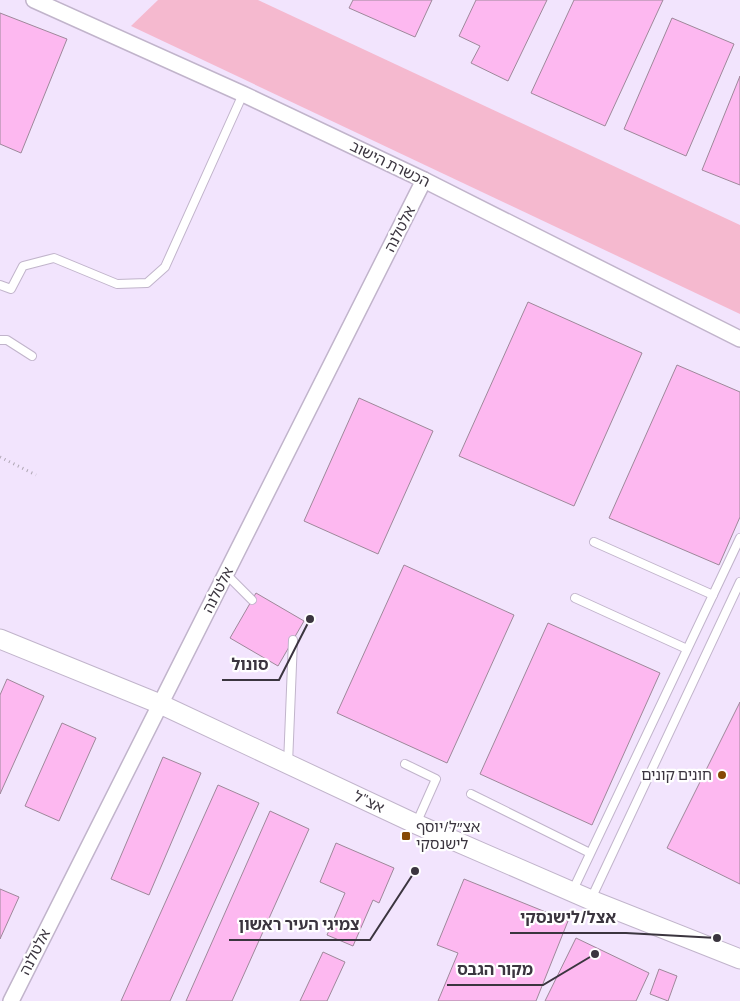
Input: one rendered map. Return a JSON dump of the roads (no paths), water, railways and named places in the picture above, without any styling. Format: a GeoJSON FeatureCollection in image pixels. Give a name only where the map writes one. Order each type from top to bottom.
{"type":"FeatureCollection","features":[{"type":"Feature","properties":{"kind":"street","name":"הכשרת הישוב"},"geometry":{"type":"LineString","coordinates":[[34,0],[243,94],[424,180],[740,339]]}},
{"type":"Feature","properties":{"kind":"street","name":"אלטלנה"},"geometry":{"type":"LineString","coordinates":[[11,1001],[424,180]]}},
{"type":"Feature","properties":{"kind":"street","name":"אצ\"ל"},"geometry":{"type":"LineString","coordinates":[[0,639],[160,704],[416,824],[590,900],[740,959]]}},
{"type":"Feature","properties":{"kind":"lane"},"geometry":{"type":"LineString","coordinates":[[0,285],[11,289],[23,266],[54,258],[117,284],[147,283],[165,267],[243,94]]}},
{"type":"Feature","properties":{"kind":"lane"},"geometry":{"type":"LineString","coordinates":[[0,340],[7,340],[32,356]]}},
{"type":"Feature","properties":{"kind":"lane"},"geometry":{"type":"LineString","coordinates":[[572,892],[740,538]]}},
{"type":"Feature","properties":{"kind":"lane"},"geometry":{"type":"LineString","coordinates":[[594,542],[713,595]]}},
{"type":"Feature","properties":{"kind":"lane"},"geometry":{"type":"LineString","coordinates":[[226,574],[252,600]]}},
{"type":"Feature","properties":{"kind":"lane"},"geometry":{"type":"LineString","coordinates":[[590,900],[740,582]]}},
{"type":"Feature","properties":{"kind":"lane"},"geometry":{"type":"LineString","coordinates":[[575,598],[687,649]]}},
{"type":"Feature","properties":{"kind":"lane"},"geometry":{"type":"LineString","coordinates":[[288,764],[293,640]]}},
{"type":"Feature","properties":{"kind":"lane"},"geometry":{"type":"LineString","coordinates":[[405,764],[436,779],[416,824]]}},
{"type":"Feature","properties":{"kind":"lane"},"geometry":{"type":"LineString","coordinates":[[471,794],[590,853]]}},
{"type":"Feature","properties":{"kind":"place","name":"סונול"},"geometry":{"type":"Point","coordinates":[310,619]}},
{"type":"Feature","properties":{"kind":"place","name":"חונים קונים"},"geometry":{"type":"Point","coordinates":[722,775]}},
{"type":"Feature","properties":{"kind":"place","name":"אצ״ל/יוסף לישנסקי"},"geometry":{"type":"Point","coordinates":[406,836]}},
{"type":"Feature","properties":{"kind":"place","name":"צמיגי העיר ראשון"},"geometry":{"type":"Point","coordinates":[415,871]}},
{"type":"Feature","properties":{"kind":"place","name":"אצל/לישנסקי"},"geometry":{"type":"Point","coordinates":[717,938]}},
{"type":"Feature","properties":{"kind":"place","name":"מקור הגבס"},"geometry":{"type":"Point","coordinates":[595,954]}}]}
